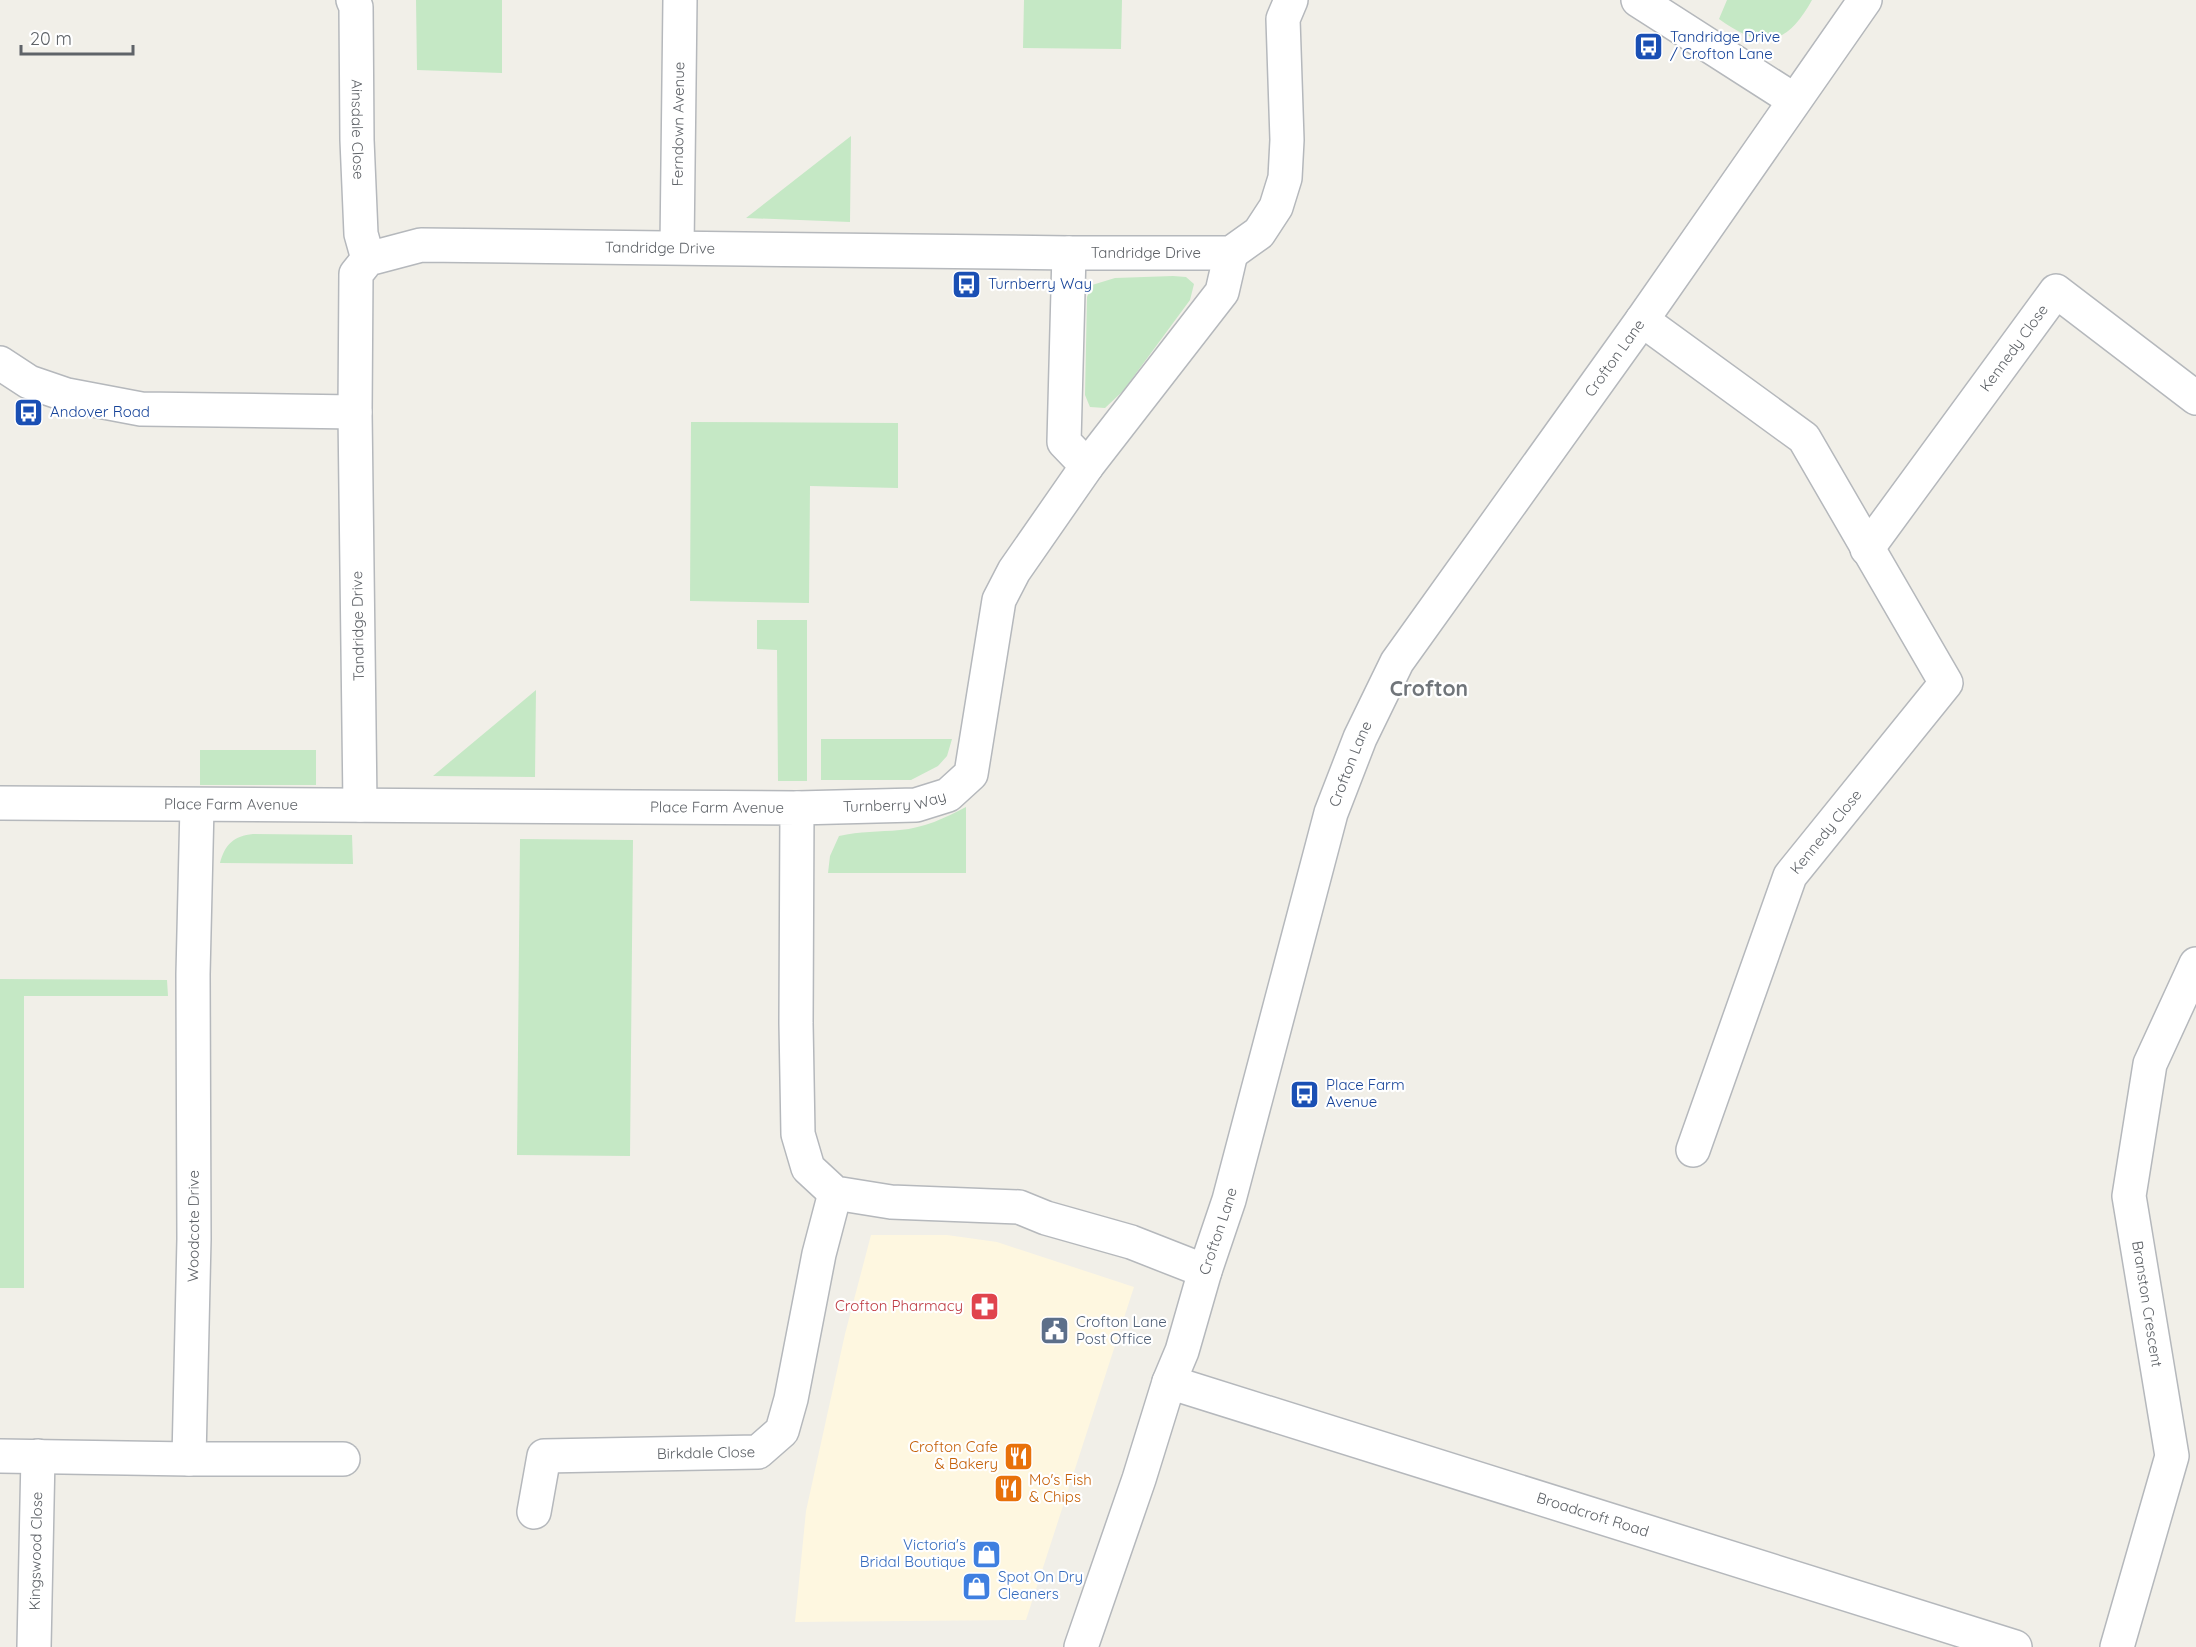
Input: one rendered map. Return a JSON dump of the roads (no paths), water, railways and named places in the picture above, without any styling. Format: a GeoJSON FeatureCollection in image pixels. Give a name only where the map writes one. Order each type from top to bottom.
{"type":"FeatureCollection","features":[{"type":"Feature","properties":{"kind":"street","name":"Ainsdale Close"},"geometry":{"type":"LineString","coordinates":[[353,0],[356,7],[357,140],[361,234],[368,259]]}},
{"type":"Feature","properties":{"kind":"street","name":"Ferndown Avenue"},"geometry":{"type":"LineString","coordinates":[[677,247],[680,0]]}},
{"type":"Feature","properties":{"kind":"street"},"geometry":{"type":"LineString","coordinates":[[1231,253],[1259,233],[1275,207],[1285,178],[1287,140],[1283,19],[1290,0]]}},
{"type":"Feature","properties":{"kind":"street"},"geometry":{"type":"LineString","coordinates":[[1638,0],[1794,100]]}},
{"type":"Feature","properties":{"kind":"street","name":"Crofton Lane"},"geometry":{"type":"LineString","coordinates":[[1081,1647],[1139,1479],[1169,1382],[1182,1350],[1229,1200],[1331,813],[1360,738],[1397,662],[1641,320],[1865,0]]}},
{"type":"Feature","properties":{"kind":"street","name":"Tandridge Drive"},"geometry":{"type":"LineString","coordinates":[[360,805],[355,412],[356,274],[368,259],[421,245],[1231,253]]}},
{"type":"Feature","properties":{"kind":"street"},"geometry":{"type":"LineString","coordinates":[[1068,253],[1064,442],[1087,466]]}},
{"type":"Feature","properties":{"kind":"street","name":"Turnberry Way"},"geometry":{"type":"LineString","coordinates":[[796,808],[916,805],[948,795],[971,774],[999,600],[1014,571],[1087,466],[1222,291],[1231,253]]}},
{"type":"Feature","properties":{"kind":"street","name":"Kennedy Close"},"geometry":{"type":"LineString","coordinates":[[1867,549],[2056,291],[2196,398]]}},
{"type":"Feature","properties":{"kind":"street","name":"Kennedy Close"},"geometry":{"type":"LineString","coordinates":[[1641,320],[1804,438],[1946,683],[1790,876],[1693,1150]]}},
{"type":"Feature","properties":{"kind":"street"},"geometry":{"type":"LineString","coordinates":[[0,363],[29,382],[67,395],[141,409],[355,412]]}},
{"type":"Feature","properties":{"kind":"street","name":"Place Farm Avenue"},"geometry":{"type":"LineString","coordinates":[[0,804],[796,808],[798,1134],[808,1167],[835,1193]]}},
{"type":"Feature","properties":{"kind":"street","name":"Woodcote Drive"},"geometry":{"type":"LineString","coordinates":[[189,1459],[194,1239],[193,974],[197,806]]}},
{"type":"Feature","properties":{"kind":"street","name":"Branston Crescent"},"geometry":{"type":"LineString","coordinates":[[2117,1647],[2172,1456],[2129,1196],[2150,1064],[2196,964]]}},
{"type":"Feature","properties":{"kind":"street"},"geometry":{"type":"LineString","coordinates":[[835,1193],[891,1202],[1018,1206],[1046,1218],[1131,1242],[1205,1271]]}},
{"type":"Feature","properties":{"kind":"street","name":"Birkdale Close"},"geometry":{"type":"LineString","coordinates":[[534,1512],[544,1456],[758,1452],[782,1431],[791,1399],[819,1254],[835,1193]]}},
{"type":"Feature","properties":{"kind":"street","name":"Broadcroft Road"},"geometry":{"type":"LineString","coordinates":[[1169,1382],[2015,1647]]}},
{"type":"Feature","properties":{"kind":"street"},"geometry":{"type":"LineString","coordinates":[[0,1456],[343,1459]]}},
{"type":"Feature","properties":{"kind":"street","name":"Kingswood Close"},"geometry":{"type":"LineString","coordinates":[[34,1647],[38,1456]]}},
{"type":"Feature","properties":{"kind":"place","name":"Tandridge Drive / Crofton Lane"},"geometry":{"type":"Point","coordinates":[1649,46]}},
{"type":"Feature","properties":{"kind":"place","name":"Turnberry Way"},"geometry":{"type":"Point","coordinates":[967,284]}},
{"type":"Feature","properties":{"kind":"place","name":"Andover Road"},"geometry":{"type":"Point","coordinates":[29,412]}},
{"type":"Feature","properties":{"kind":"place","name":"Place Farm Avenue"},"geometry":{"type":"Point","coordinates":[1305,1094]}},
{"type":"Feature","properties":{"kind":"place","name":"Crofton Pharmacy"},"geometry":{"type":"Point","coordinates":[984,1306]}},
{"type":"Feature","properties":{"kind":"place","name":"Crofton Lane Post Office"},"geometry":{"type":"Point","coordinates":[1055,1331]}},
{"type":"Feature","properties":{"kind":"place","name":"Crofton Cafe & Bakery"},"geometry":{"type":"Point","coordinates":[1019,1456]}},
{"type":"Feature","properties":{"kind":"place","name":"Mo's Fish & Chips"},"geometry":{"type":"Point","coordinates":[1008,1489]}},
{"type":"Feature","properties":{"kind":"place","name":"Victoria's Bridal Boutique"},"geometry":{"type":"Point","coordinates":[987,1554]}},
{"type":"Feature","properties":{"kind":"place","name":"Spot On Dry Cleaners"},"geometry":{"type":"Point","coordinates":[977,1586]}},
{"type":"Feature","properties":{"kind":"district","name":"Crofton"},"geometry":{"type":"Point","coordinates":[1429,689]}}]}
